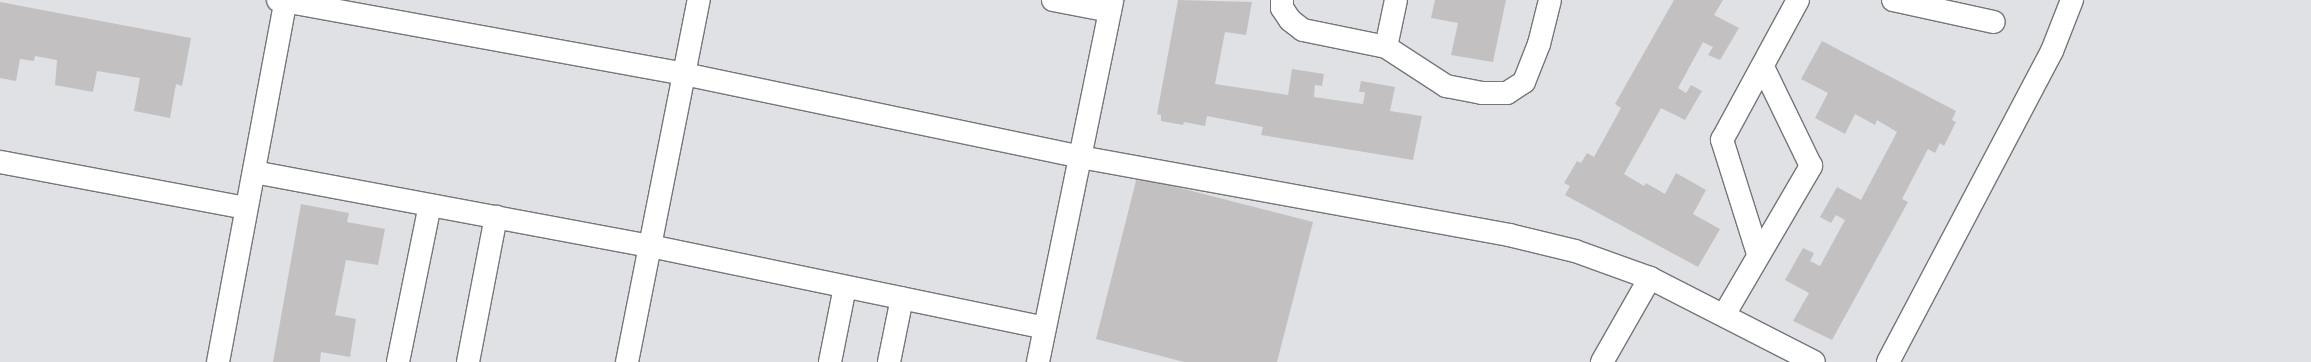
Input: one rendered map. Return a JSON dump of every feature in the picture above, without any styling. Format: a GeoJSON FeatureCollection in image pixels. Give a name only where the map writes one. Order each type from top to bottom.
{"type":"FeatureCollection","features":[{"type":"Feature","properties":{"kind":"street"},"geometry":{"type":"LineString","coordinates":[[218,362],[254,172],[283,0],[684,74],[1080,157],[1509,235],[1575,251],[1650,278],[1814,362]]}},
{"type":"Feature","properties":{"kind":"street"},"geometry":{"type":"LineString","coordinates":[[627,362],[699,0]]}},
{"type":"Feature","properties":{"kind":"street"},"geometry":{"type":"LineString","coordinates":[[1038,362],[1111,6],[1053,0]]}},
{"type":"Feature","properties":{"kind":"street"},"geometry":{"type":"LineString","coordinates":[[1282,0],[1282,8],[1290,20],[1303,30],[1386,47],[1446,86],[1482,94],[1507,93],[1524,82],[1539,44],[1550,0]]}},
{"type":"Feature","properties":{"kind":"street"},"geometry":{"type":"LineString","coordinates":[[1386,47],[1396,0]]}},
{"type":"Feature","properties":{"kind":"street"},"geometry":{"type":"LineString","coordinates":[[1758,254],[1722,140],[1798,0]]}},
{"type":"Feature","properties":{"kind":"street"},"geometry":{"type":"LineString","coordinates":[[1893,0],[1994,22]]}},
{"type":"Feature","properties":{"kind":"street"},"geometry":{"type":"LineString","coordinates":[[1888,362],[2052,52],[2072,0]]}},
{"type":"Feature","properties":{"kind":"street"},"geometry":{"type":"LineString","coordinates":[[1724,315],[1810,166],[1763,66]]}},
{"type":"Feature","properties":{"kind":"street"},"geometry":{"type":"LineString","coordinates":[[0,162],[246,208]]}},
{"type":"Feature","properties":{"kind":"street"},"geometry":{"type":"LineString","coordinates":[[254,172],[650,246],[1045,328]]}},
{"type":"Feature","properties":{"kind":"street"},"geometry":{"type":"LineString","coordinates":[[398,362],[430,205]]}},
{"type":"Feature","properties":{"kind":"street"},"geometry":{"type":"LineString","coordinates":[[468,362],[496,217]]}},
{"type":"Feature","properties":{"kind":"street"},"geometry":{"type":"LineString","coordinates":[[1602,362],[1650,278]]}},
{"type":"Feature","properties":{"kind":"street"},"geometry":{"type":"LineString","coordinates":[[830,362],[845,287]]}},
{"type":"Feature","properties":{"kind":"street"},"geometry":{"type":"LineString","coordinates":[[889,362],[902,298]]}},
{"type":"Feature","properties":{"kind":"building"},"geometry":{"type":"Polygon","coordinates":[[[1178,0],[1252,2],[1246,35],[1225,32],[1215,84],[1288,95],[1292,69],[1324,74],[1322,86],[1315,85],[1314,97],[1363,104],[1365,92],[1359,92],[1361,81],[1395,87],[1390,111],[1422,116],[1413,160],[1261,135],[1263,127],[1207,116],[1205,126],[1184,122],[1183,125],[1161,121],[1161,115],[1157,114],[1178,0]]]}},
{"type":"Feature","properties":{"kind":"building"},"geometry":{"type":"Polygon","coordinates":[[[1435,0],[1506,0],[1493,62],[1451,55],[1458,23],[1431,18],[1435,0]]]}},
{"type":"Feature","properties":{"kind":"building"},"geometry":{"type":"Polygon","coordinates":[[[1674,0],[1723,0],[1714,15],[1739,28],[1720,60],[1708,55],[1713,47],[1703,42],[1678,88],[1686,93],[1691,85],[1702,91],[1685,120],[1661,108],[1624,174],[1644,186],[1646,183],[1665,194],[1676,173],[1706,190],[1693,214],[1720,229],[1698,267],[1565,195],[1570,186],[1564,183],[1577,161],[1581,163],[1587,153],[1594,157],[1621,108],[1615,104],[1674,0]]]}},
{"type":"Feature","properties":{"kind":"building"},"geometry":{"type":"Polygon","coordinates":[[[0,2],[191,38],[182,86],[176,84],[170,118],[134,111],[140,78],[97,71],[93,92],[55,85],[57,60],[35,56],[34,61],[20,59],[16,81],[0,78],[0,2]]]}},
{"type":"Feature","properties":{"kind":"building"},"geometry":{"type":"Polygon","coordinates":[[[1822,41],[1956,111],[1952,120],[1956,122],[1944,146],[1940,143],[1935,153],[1928,149],[1902,199],[1908,202],[1832,340],[1793,321],[1809,293],[1785,280],[1803,248],[1814,253],[1810,261],[1820,266],[1845,220],[1836,215],[1831,223],[1820,217],[1837,187],[1861,200],[1897,132],[1877,120],[1875,125],[1855,114],[1845,134],[1815,118],[1828,93],[1801,79],[1822,41]]]}},
{"type":"Feature","properties":{"kind":"building"},"geometry":{"type":"Polygon","coordinates":[[[1137,177],[1313,222],[1277,362],[1184,362],[1096,339],[1137,177]]]}},
{"type":"Feature","properties":{"kind":"building"},"geometry":{"type":"Polygon","coordinates":[[[301,204],[349,213],[347,222],[385,229],[378,265],[346,260],[335,315],[356,319],[350,357],[321,352],[320,362],[273,362],[301,204]]]}}]}
